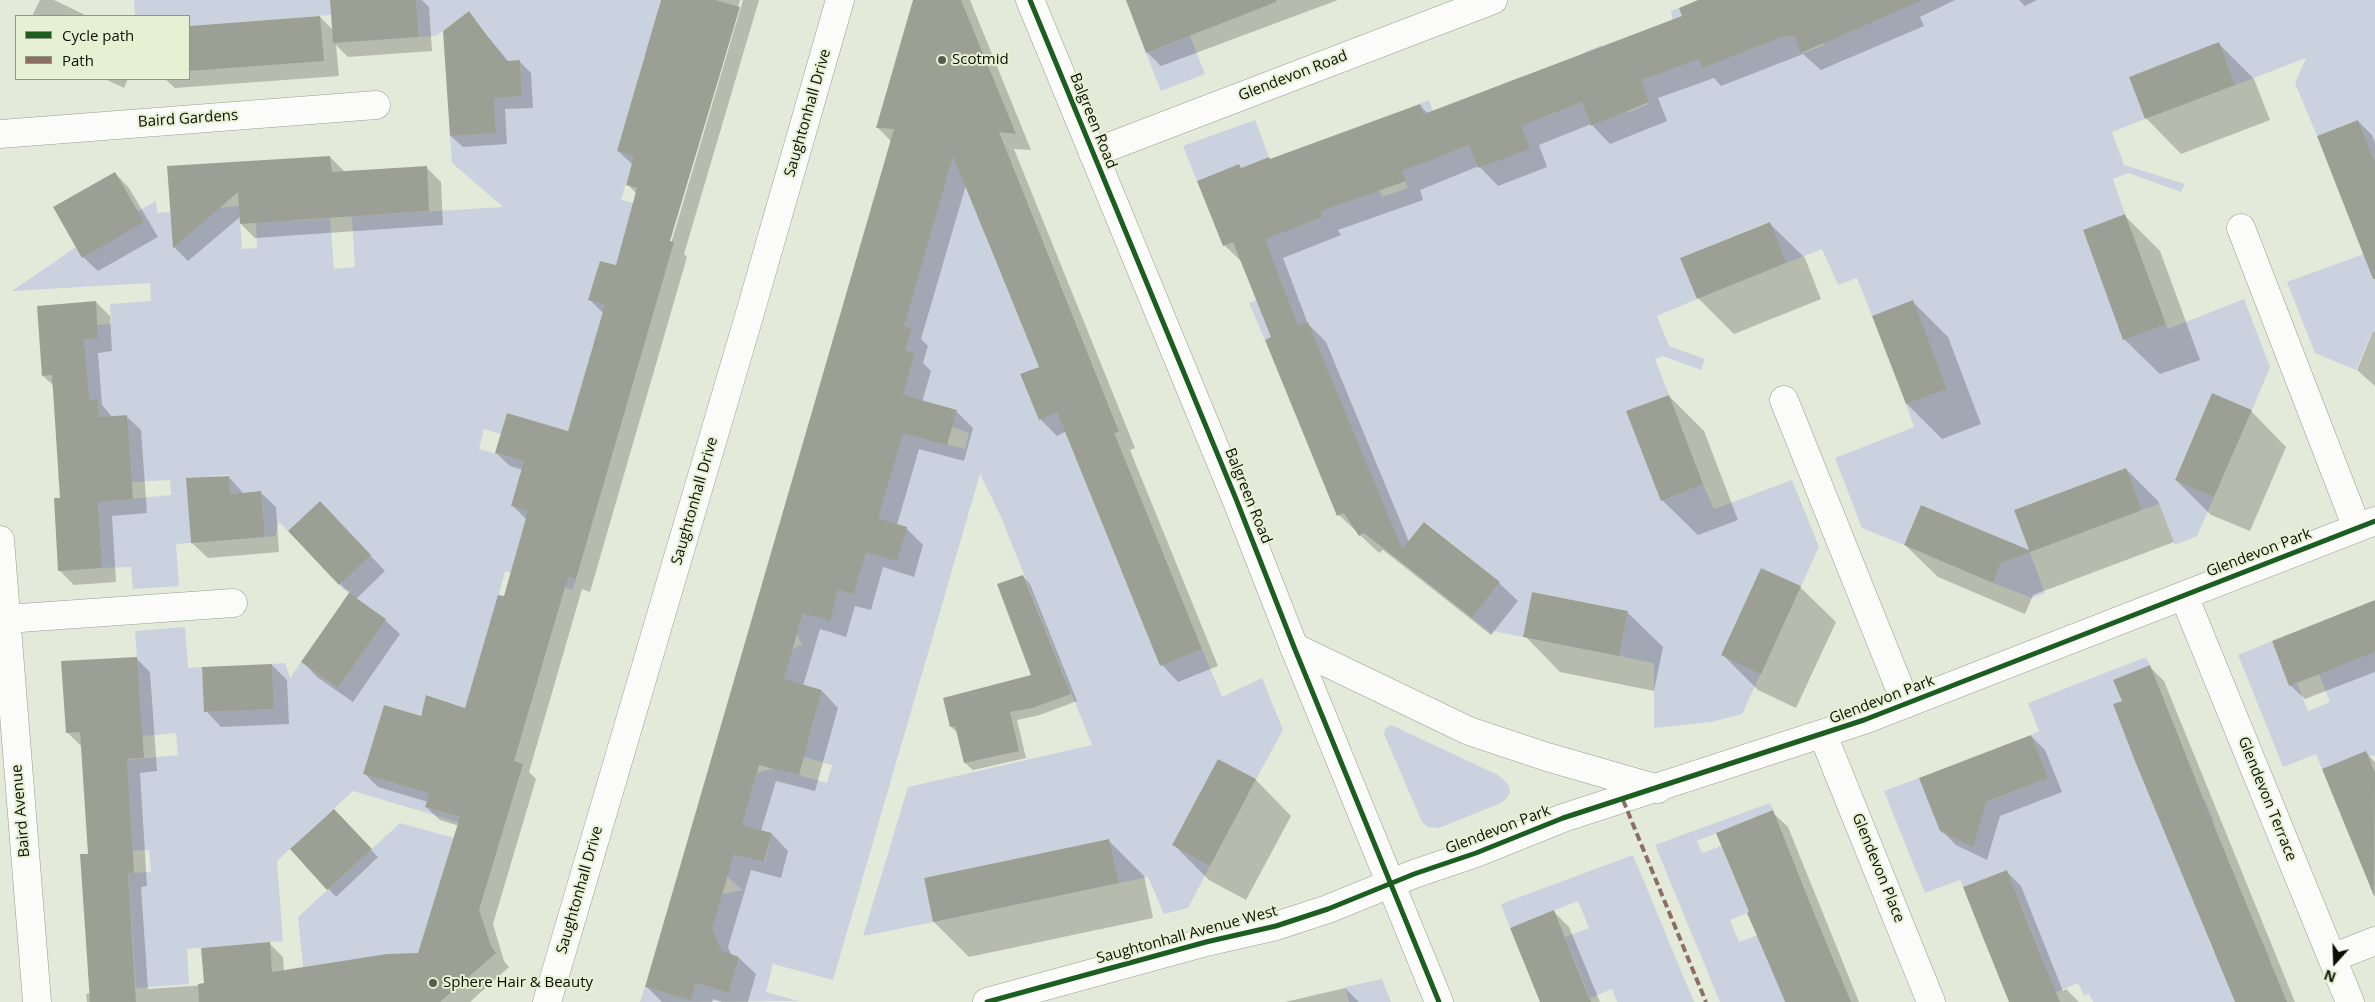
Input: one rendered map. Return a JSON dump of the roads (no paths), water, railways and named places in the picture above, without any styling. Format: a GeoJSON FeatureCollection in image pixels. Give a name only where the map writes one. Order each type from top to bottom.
{"type":"FeatureCollection","features":[{"type":"Feature","properties":{"kind":"street","name":"Saughtonhall Drive"},"geometry":{"type":"LineString","coordinates":[[547,1002],[840,0]]}},
{"type":"Feature","properties":{"kind":"street","name":"Balgreen Road"},"geometry":{"type":"LineString","coordinates":[[1030,0],[1236,499],[1438,1002]]}},
{"type":"Feature","properties":{"kind":"street","name":"Glendevon Road"},"geometry":{"type":"LineString","coordinates":[[1093,153],[1493,0]]}},
{"type":"Feature","properties":{"kind":"street","name":"Baird Gardens"},"geometry":{"type":"LineString","coordinates":[[0,134],[376,105]]}},
{"type":"Feature","properties":{"kind":"street","name":"Glendevon Park"},"geometry":{"type":"LineString","coordinates":[[1391,884],[1564,818],[1823,735],[2366,525],[2240,228]]}},
{"type":"Feature","properties":{"kind":"street","name":"Glendevon Park"},"geometry":{"type":"LineString","coordinates":[[1784,400],[1906,704]]}},
{"type":"Feature","properties":{"kind":"street","name":"Baird Avenue"},"geometry":{"type":"LineString","coordinates":[[0,540],[36,1002]]}},
{"type":"Feature","properties":{"kind":"street","name":"Glendevon Terrace"},"geometry":{"type":"LineString","coordinates":[[2184,596],[2350,1002]]}},
{"type":"Feature","properties":{"kind":"street"},"geometry":{"type":"LineString","coordinates":[[6,620],[233,603]]}},
{"type":"Feature","properties":{"kind":"street"},"geometry":{"type":"LineString","coordinates":[[1294,647],[1469,731],[1547,757],[1658,789]]}},
{"type":"Feature","properties":{"kind":"street","name":"Glendevon Place"},"geometry":{"type":"LineString","coordinates":[[1823,735],[1931,1002]]}},
{"type":"Feature","properties":{"kind":"street","name":"Saughtonhall Avenue West"},"geometry":{"type":"LineString","coordinates":[[987,1002],[1206,942],[1276,926],[1364,896],[1391,884]]}},
{"type":"Feature","properties":{"kind":"street"},"geometry":{"type":"LineString","coordinates":[[2332,958],[2375,941]]}},
{"type":"Feature","properties":{"kind":"place","name":"Scotmid"},"geometry":{"type":"Point","coordinates":[942,60]}},
{"type":"Feature","properties":{"kind":"place","name":"Sphere Hair & Beauty"},"geometry":{"type":"Point","coordinates":[433,983]}}]}
